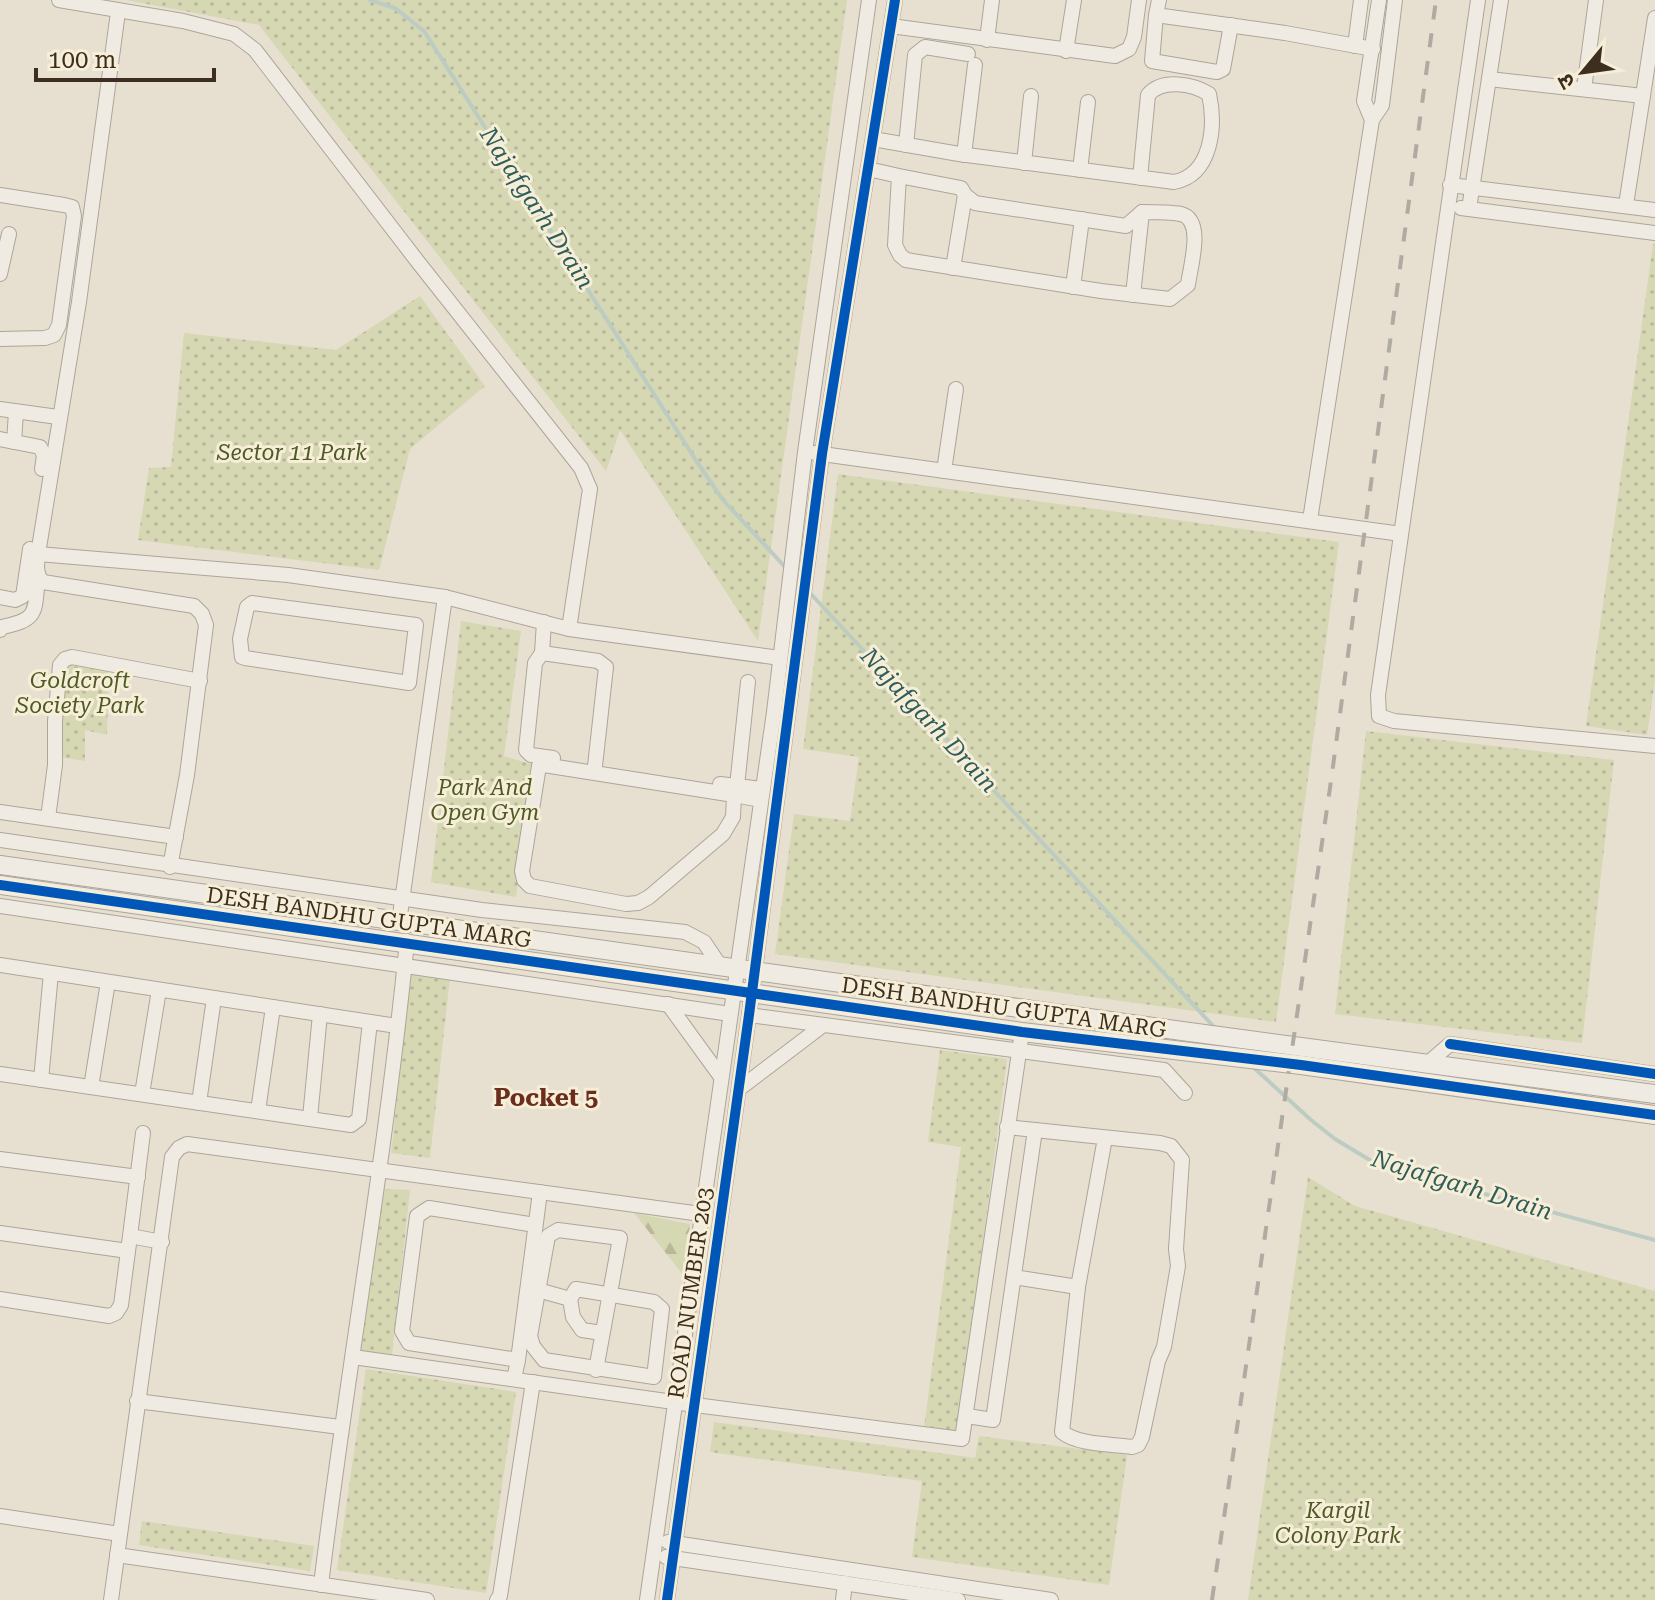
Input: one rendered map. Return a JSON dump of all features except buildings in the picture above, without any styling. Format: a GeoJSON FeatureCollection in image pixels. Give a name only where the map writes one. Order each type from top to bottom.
{"type":"FeatureCollection","features":[{"type":"Feature","properties":{"kind":"street"},"geometry":{"type":"LineString","coordinates":[[59,0],[183,21],[234,34],[255,50],[581,468],[590,489],[569,629]]}},
{"type":"Feature","properties":{"kind":"street"},"geometry":{"type":"LineString","coordinates":[[737,969],[805,452],[869,0]]}},
{"type":"Feature","properties":{"kind":"street"},"geometry":{"type":"LineString","coordinates":[[737,969],[799,633],[822,454],[895,0]]}},
{"type":"Feature","properties":{"kind":"street"},"geometry":{"type":"LineString","coordinates":[[987,40],[992,0]]}},
{"type":"Feature","properties":{"kind":"street"},"geometry":{"type":"LineString","coordinates":[[1066,51],[1074,0]]}},
{"type":"Feature","properties":{"kind":"street"},"geometry":{"type":"LineString","coordinates":[[891,26],[1115,56],[1129,49],[1134,37],[1139,0]]}},
{"type":"Feature","properties":{"kind":"street"},"geometry":{"type":"LineString","coordinates":[[1159,0],[1152,61],[1217,72],[1223,69],[1231,25]]}},
{"type":"Feature","properties":{"kind":"street"},"geometry":{"type":"LineString","coordinates":[[1355,46],[1361,0]]}},
{"type":"Feature","properties":{"kind":"street"},"geometry":{"type":"LineString","coordinates":[[1372,120],[1364,101],[1379,0]]}},
{"type":"Feature","properties":{"kind":"street"},"geometry":{"type":"LineString","coordinates":[[1310,520],[1372,120],[1382,105],[1395,0]]}},
{"type":"Feature","properties":{"kind":"street"},"geometry":{"type":"LineString","coordinates":[[1478,0],[1378,695],[1379,716],[1394,721],[1655,746]]}},
{"type":"Feature","properties":{"kind":"street"},"geometry":{"type":"LineString","coordinates":[[1469,209],[1501,0]]}},
{"type":"Feature","properties":{"kind":"street"},"geometry":{"type":"LineString","coordinates":[[1584,89],[1596,0]]}},
{"type":"Feature","properties":{"kind":"street"},"geometry":{"type":"LineString","coordinates":[[0,630],[24,623],[34,612],[38,554],[79,302],[118,12]]}},
{"type":"Feature","properties":{"kind":"street"},"geometry":{"type":"LineString","coordinates":[[1156,15],[1373,49]]}},
{"type":"Feature","properties":{"kind":"street"},"geometry":{"type":"LineString","coordinates":[[1626,205],[1655,18]]}},
{"type":"Feature","properties":{"kind":"street"},"geometry":{"type":"LineString","coordinates":[[906,145],[915,55],[925,47],[971,60],[964,155]]}},
{"type":"Feature","properties":{"kind":"street"},"geometry":{"type":"LineString","coordinates":[[1489,79],[1643,96]]}},
{"type":"Feature","properties":{"kind":"street"},"geometry":{"type":"LineString","coordinates":[[873,139],[964,155],[1140,178],[1174,182],[1191,177],[1199,169],[1209,147],[1212,107],[1209,94],[1200,88],[1162,84],[1148,95],[1140,178]]}},
{"type":"Feature","properties":{"kind":"street"},"geometry":{"type":"LineString","coordinates":[[1024,163],[1031,96]]}},
{"type":"Feature","properties":{"kind":"street"},"geometry":{"type":"LineString","coordinates":[[1080,170],[1088,102]]}},
{"type":"Feature","properties":{"kind":"street"},"geometry":{"type":"LineString","coordinates":[[868,169],[961,188],[975,203],[1126,226],[1142,212],[1184,215],[1192,220],[1195,230],[1188,285],[1170,299],[906,260],[895,245],[899,176]]}},
{"type":"Feature","properties":{"kind":"street"},"geometry":{"type":"LineString","coordinates":[[1450,185],[1655,210]]}},
{"type":"Feature","properties":{"kind":"street"},"geometry":{"type":"LineString","coordinates":[[0,195],[72,207],[74,216],[59,325],[54,335],[0,339]]}},
{"type":"Feature","properties":{"kind":"street"},"geometry":{"type":"LineString","coordinates":[[953,268],[965,195]]}},
{"type":"Feature","properties":{"kind":"street"},"geometry":{"type":"LineString","coordinates":[[1447,205],[1655,233]]}},
{"type":"Feature","properties":{"kind":"street"},"geometry":{"type":"LineString","coordinates":[[1133,295],[1142,212]]}},
{"type":"Feature","properties":{"kind":"street"},"geometry":{"type":"LineString","coordinates":[[1073,287],[1082,219]]}},
{"type":"Feature","properties":{"kind":"street"},"geometry":{"type":"LineString","coordinates":[[0,274],[9,234]]}},
{"type":"Feature","properties":{"kind":"street"},"geometry":{"type":"LineString","coordinates":[[944,471],[956,389]]}},
{"type":"Feature","properties":{"kind":"street"},"geometry":{"type":"LineString","coordinates":[[0,409],[58,417]]}},
{"type":"Feature","properties":{"kind":"street"},"geometry":{"type":"LineString","coordinates":[[0,597],[15,600],[23,596],[44,455],[40,447],[7,440],[16,412]]}},
{"type":"Feature","properties":{"kind":"street"},"geometry":{"type":"LineString","coordinates":[[805,452],[1401,534]]}},
{"type":"Feature","properties":{"kind":"street"},"geometry":{"type":"LineString","coordinates":[[38,554],[288,575],[445,597],[569,629],[780,658]]}},
{"type":"Feature","properties":{"kind":"street"},"geometry":{"type":"LineString","coordinates":[[38,578],[43,582],[194,606],[202,614],[206,625],[200,681],[170,867]]}},
{"type":"Feature","properties":{"kind":"street"},"geometry":{"type":"LineString","coordinates":[[399,922],[445,597]]}},
{"type":"Feature","properties":{"kind":"street"},"geometry":{"type":"LineString","coordinates":[[416,625],[409,683],[242,657],[240,639],[247,607],[252,603],[416,625],[441,632]]}},
{"type":"Feature","properties":{"kind":"street"},"geometry":{"type":"LineString","coordinates":[[544,622],[542,653],[535,663],[526,750],[531,755],[735,791]]}},
{"type":"Feature","properties":{"kind":"street"},"geometry":{"type":"LineString","coordinates":[[542,653],[598,661],[606,667],[595,766]]}},
{"type":"Feature","properties":{"kind":"street"},"geometry":{"type":"LineString","coordinates":[[48,818],[55,765],[57,687],[60,665],[65,659],[72,657],[200,681]]}},
{"type":"Feature","properties":{"kind":"street"},"geometry":{"type":"LineString","coordinates":[[748,682],[735,791],[733,817],[723,834],[638,903],[626,904],[530,886],[524,880],[522,871],[539,766],[735,791],[762,794]]}},
{"type":"Feature","properties":{"kind":"street"},"geometry":{"type":"LineString","coordinates":[[0,812],[176,837]]}},
{"type":"Feature","properties":{"kind":"street"},"geometry":{"type":"LineString","coordinates":[[0,840],[402,899],[685,932],[704,942],[737,969]]}},
{"type":"Feature","properties":{"kind":"street","name":"DESH BANDHU GUPTA MARG"},"geometry":{"type":"LineString","coordinates":[[0,865],[1182,1031],[1655,1094]]}},
{"type":"Feature","properties":{"kind":"street","name":"DESH BANDHU GUPTA MARG"},"geometry":{"type":"LineString","coordinates":[[0,885],[733,988],[1020,1040],[1301,1065],[1655,1115]]}},
{"type":"Feature","properties":{"kind":"street"},"geometry":{"type":"LineString","coordinates":[[0,906],[730,1014]]}},
{"type":"Feature","properties":{"kind":"street"},"geometry":{"type":"LineString","coordinates":[[321,1585],[407,941]]}},
{"type":"Feature","properties":{"kind":"street"},"geometry":{"type":"LineString","coordinates":[[0,971],[0,965],[397,1026]]}},
{"type":"Feature","properties":{"kind":"street","name":"ROAD NUMBER 203"},"geometry":{"type":"LineString","coordinates":[[647,1600],[737,969]]}},
{"type":"Feature","properties":{"kind":"street","name":"ROAD NUMBER 203"},"geometry":{"type":"LineString","coordinates":[[667,1600],[752,991],[737,969]]}},
{"type":"Feature","properties":{"kind":"street"},"geometry":{"type":"LineString","coordinates":[[41,1080],[51,973]]}},
{"type":"Feature","properties":{"kind":"street"},"geometry":{"type":"LineString","coordinates":[[91,1087],[108,982]]}},
{"type":"Feature","properties":{"kind":"street"},"geometry":{"type":"LineString","coordinates":[[142,1094],[159,990]]}},
{"type":"Feature","properties":{"kind":"street"},"geometry":{"type":"LineString","coordinates":[[199,1103],[214,998]]}},
{"type":"Feature","properties":{"kind":"street"},"geometry":{"type":"LineString","coordinates":[[668,1004],[721,1077]]}},
{"type":"Feature","properties":{"kind":"street"},"geometry":{"type":"LineString","coordinates":[[258,1111],[273,1007]]}},
{"type":"Feature","properties":{"kind":"street"},"geometry":{"type":"LineString","coordinates":[[310,1118],[320,1014]]}},
{"type":"Feature","properties":{"kind":"street"},"geometry":{"type":"LineString","coordinates":[[749,1015],[822,1026],[1020,1040],[1164,1070],[1185,1093]]}},
{"type":"Feature","properties":{"kind":"street"},"geometry":{"type":"LineString","coordinates":[[0,1074],[351,1125],[359,1119],[370,1022]]}},
{"type":"Feature","properties":{"kind":"street"},"geometry":{"type":"LineString","coordinates":[[739,1089],[822,1026]]}},
{"type":"Feature","properties":{"kind":"street"},"geometry":{"type":"LineString","coordinates":[[353,1357],[962,1439],[1020,1040]]}},
{"type":"Feature","properties":{"kind":"street"},"geometry":{"type":"LineString","coordinates":[[1427,1064],[1450,1044],[1655,1074]]}},
{"type":"Feature","properties":{"kind":"street"},"geometry":{"type":"LineString","coordinates":[[1007,1127],[1160,1143],[1171,1146],[1182,1160],[1184,1169],[1176,1249],[1178,1266],[1164,1347],[1138,1445],[1132,1447],[1079,1439],[1062,1432],[1078,1287],[1105,1138]]}},
{"type":"Feature","properties":{"kind":"street"},"geometry":{"type":"LineString","coordinates":[[967,1416],[993,1420],[1035,1130]]}},
{"type":"Feature","properties":{"kind":"street"},"geometry":{"type":"LineString","coordinates":[[0,1299],[109,1316],[116,1313],[121,1305],[143,1133]]}},
{"type":"Feature","properties":{"kind":"street"},"geometry":{"type":"LineString","coordinates":[[111,1600],[172,1157],[179,1148],[187,1144],[701,1214]]}},
{"type":"Feature","properties":{"kind":"street"},"geometry":{"type":"LineString","coordinates":[[0,1159],[138,1177]]}},
{"type":"Feature","properties":{"kind":"street"},"geometry":{"type":"LineString","coordinates":[[514,1379],[540,1192]]}},
{"type":"Feature","properties":{"kind":"street"},"geometry":{"type":"LineString","coordinates":[[518,1360],[409,1343],[402,1331],[417,1216],[429,1208],[535,1225]]}},
{"type":"Feature","properties":{"kind":"street"},"geometry":{"type":"LineString","coordinates":[[596,1370],[620,1238],[558,1230],[545,1240],[530,1336],[537,1354],[551,1363],[596,1370],[678,1381]]}},
{"type":"Feature","properties":{"kind":"street"},"geometry":{"type":"LineString","coordinates":[[0,1233],[129,1244],[162,1242]]}},
{"type":"Feature","properties":{"kind":"street"},"geometry":{"type":"LineString","coordinates":[[1014,1277],[1078,1287]]}},
{"type":"Feature","properties":{"kind":"street"},"geometry":{"type":"LineString","coordinates":[[602,1333],[582,1330],[573,1317],[570,1299],[576,1289],[654,1302],[662,1309],[654,1377]]}},
{"type":"Feature","properties":{"kind":"street"},"geometry":{"type":"LineString","coordinates":[[538,1290],[570,1299]]}},
{"type":"Feature","properties":{"kind":"street"},"geometry":{"type":"LineString","coordinates":[[497,1600],[533,1382]]}},
{"type":"Feature","properties":{"kind":"street"},"geometry":{"type":"LineString","coordinates":[[137,1401],[340,1427]]}},
{"type":"Feature","properties":{"kind":"street"},"geometry":{"type":"LineString","coordinates":[[0,1516],[120,1534]]}},
{"type":"Feature","properties":{"kind":"street"},"geometry":{"type":"LineString","coordinates":[[656,1540],[674,1551],[845,1583],[958,1600]]}},
{"type":"Feature","properties":{"kind":"street"},"geometry":{"type":"LineString","coordinates":[[653,1556],[674,1551],[1051,1600]]}},
{"type":"Feature","properties":{"kind":"street"},"geometry":{"type":"LineString","coordinates":[[117,1555],[427,1600]]}},
{"type":"Feature","properties":{"kind":"street"},"geometry":{"type":"LineString","coordinates":[[843,1600],[845,1583]]}},
{"type":"Feature","properties":{"kind":"green space"},"geometry":{"type":"Polygon","coordinates":[[[126,0],[847,0],[758,641],[620,430],[606,471],[259,25],[126,0]]]}},
{"type":"Feature","properties":{"kind":"green space"},"geometry":{"type":"Polygon","coordinates":[[[1653,244],[1655,681],[1647,735],[1586,726],[1653,244]]]}},
{"type":"Feature","properties":{"kind":"green space","name":"Sector 11 Park"},"geometry":{"type":"Polygon","coordinates":[[[420,296],[485,386],[410,449],[379,570],[138,540],[149,468],[171,467],[184,333],[336,350],[420,296]]]}},
{"type":"Feature","properties":{"kind":"green space"},"geometry":{"type":"Polygon","coordinates":[[[838,474],[1339,542],[1276,1022],[775,954],[794,814],[850,821],[859,757],[803,749],[838,474]]]}},
{"type":"Feature","properties":{"kind":"green space","name":"Park And Open Gym"},"geometry":{"type":"Polygon","coordinates":[[[461,621],[521,631],[504,756],[534,765],[516,897],[431,882],[461,621]]]}},
{"type":"Feature","properties":{"kind":"green space","name":"Goldcroft Society Park"},"geometry":{"type":"Polygon","coordinates":[[[56,659],[109,669],[107,735],[85,730],[85,761],[54,756],[50,715],[56,659]]]}},
{"type":"Feature","properties":{"kind":"green space"},"geometry":{"type":"Polygon","coordinates":[[[1366,731],[1614,760],[1582,1043],[1335,1014],[1366,731]]]}},
{"type":"Feature","properties":{"kind":"green space"},"geometry":{"type":"Polygon","coordinates":[[[411,973],[450,977],[430,1158],[391,1153],[411,973]]]}},
{"type":"Feature","properties":{"kind":"green space"},"geometry":{"type":"Polygon","coordinates":[[[940,1050],[1007,1059],[958,1432],[924,1428],[961,1147],[928,1142],[940,1050]]]}},
{"type":"Feature","properties":{"kind":"green space","name":"Kargil Colony Park"},"geometry":{"type":"Polygon","coordinates":[[[1308,1177],[1355,1206],[1655,1291],[1655,1600],[1248,1600],[1308,1177]]]}},
{"type":"Feature","properties":{"kind":"green space"},"geometry":{"type":"Polygon","coordinates":[[[384,1189],[410,1190],[392,1355],[361,1352],[384,1189]]]}},
{"type":"Feature","properties":{"kind":"green space"},"geometry":{"type":"Polygon","coordinates":[[[634,1213],[690,1224],[684,1276],[634,1213]]]}},
{"type":"Feature","properties":{"kind":"green space"},"geometry":{"type":"Polygon","coordinates":[[[366,1369],[516,1392],[486,1593],[337,1570],[366,1369]]]}},
{"type":"Feature","properties":{"kind":"green space"},"geometry":{"type":"Polygon","coordinates":[[[714,1422],[975,1458],[979,1436],[1127,1455],[1109,1585],[912,1557],[922,1481],[710,1452],[714,1422]]]}},
{"type":"Feature","properties":{"kind":"green space"},"geometry":{"type":"Polygon","coordinates":[[[142,1521],[314,1546],[310,1571],[139,1545],[142,1521]]]}},
{"type":"Feature","properties":{"kind":"waterway","name":"Najafgarh Drain"},"geometry":{"type":"LineString","coordinates":[[370,0],[395,8],[424,31],[697,462],[723,500],[787,569]]}},
{"type":"Feature","properties":{"kind":"waterway","name":"Najafgarh Drain"},"geometry":{"type":"LineString","coordinates":[[810,593],[1215,1028]]}},
{"type":"Feature","properties":{"kind":"waterway","name":"Najafgarh Drain"},"geometry":{"type":"LineString","coordinates":[[1252,1066],[1335,1139],[1378,1165],[1655,1240]]}},
{"type":"Feature","properties":{"kind":"railway"},"geometry":{"type":"LineString","coordinates":[[1212,1600],[1331,781],[1436,0]]}},
{"type":"Feature","properties":{"kind":"cycle path"},"geometry":{"type":"LineString","coordinates":[[667,1600],[749,1015],[822,454],[895,0]]}},
{"type":"Feature","properties":{"kind":"cycle path"},"geometry":{"type":"LineString","coordinates":[[0,885],[1022,1032],[1301,1065],[1655,1115]]}},
{"type":"Feature","properties":{"kind":"cycle path"},"geometry":{"type":"LineString","coordinates":[[1450,1044],[1655,1074]]}},
{"type":"Feature","properties":{"kind":"district","name":"Pocket 5"},"geometry":{"type":"Point","coordinates":[546,1098]}}]}
